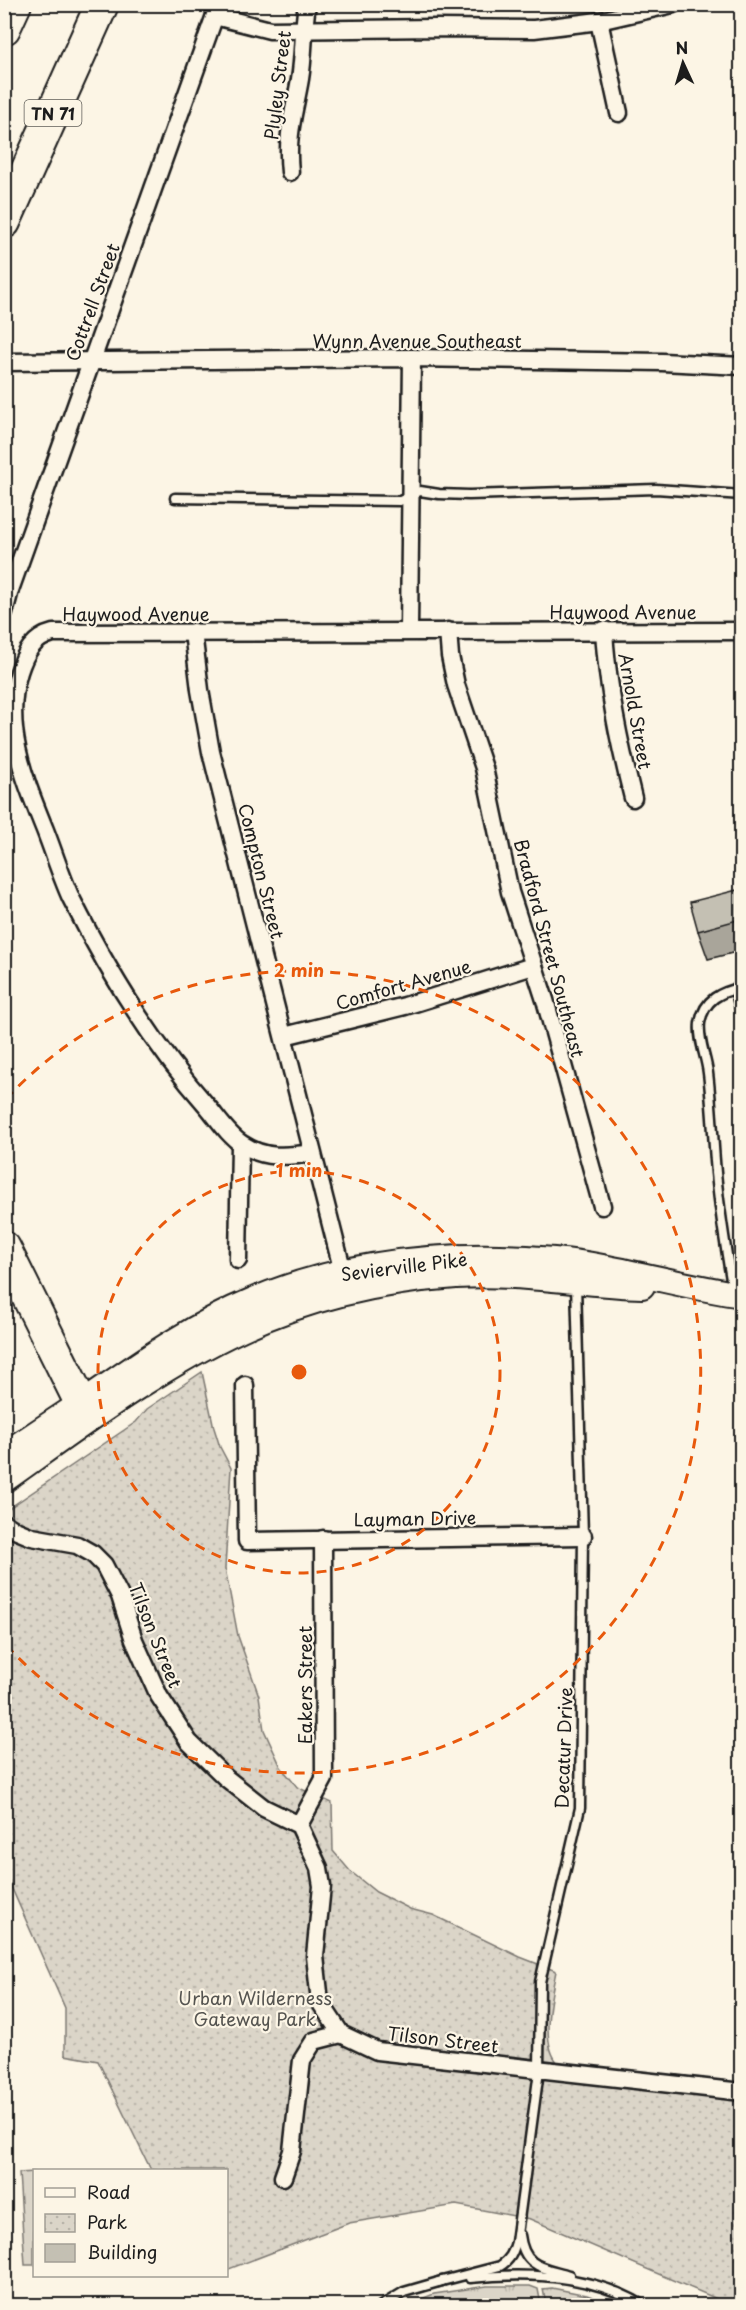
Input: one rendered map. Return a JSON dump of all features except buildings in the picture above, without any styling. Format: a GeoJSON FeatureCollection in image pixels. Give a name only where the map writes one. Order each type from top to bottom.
{"type":"FeatureCollection","features":[{"type":"Feature","properties":{"kind":"highway"},"geometry":{"type":"LineString","coordinates":[[4,28],[15,4]]}},
{"type":"Feature","properties":{"kind":"highway","name":"TN 71"},"geometry":{"type":"LineString","coordinates":[[4,222],[102,4]]}},
{"type":"Feature","properties":{"kind":"highway"},"geometry":{"type":"LineString","coordinates":[[4,1248],[85,1412]]}},
{"type":"Feature","properties":{"kind":"street","name":"Plyley Street"},"geometry":{"type":"LineString","coordinates":[[290,171],[287,150],[300,79],[307,4]]}},
{"type":"Feature","properties":{"kind":"street"},"geometry":{"type":"LineString","coordinates":[[217,10],[270,30],[436,28],[534,30],[599,21],[673,4]]}},
{"type":"Feature","properties":{"kind":"street","name":"Cottrell Street"},"geometry":{"type":"LineString","coordinates":[[4,613],[10,590],[217,10]]}},
{"type":"Feature","properties":{"kind":"street"},"geometry":{"type":"LineString","coordinates":[[599,21],[619,113]]}},
{"type":"Feature","properties":{"kind":"street"},"geometry":{"type":"LineString","coordinates":[[409,630],[412,358]]}},
{"type":"Feature","properties":{"kind":"street","name":"Wynn Avenue Southeast"},"geometry":{"type":"LineString","coordinates":[[13,362],[412,358],[662,362],[741,366]]}},
{"type":"Feature","properties":{"kind":"street","name":"Haywood Avenue"},"geometry":{"type":"LineString","coordinates":[[312,1153],[283,1158],[264,1155],[240,1144],[188,1085],[117,985],[70,896],[12,763],[13,701],[17,680],[23,659],[37,640],[53,633],[409,630],[741,631]]}},
{"type":"Feature","properties":{"kind":"street","name":"Arnold Street"},"geometry":{"type":"LineString","coordinates":[[604,630],[606,667],[623,759],[633,798]]}},
{"type":"Feature","properties":{"kind":"street","name":"Bradford Street Southeast"},"geometry":{"type":"LineString","coordinates":[[448,631],[456,685],[484,768],[510,892],[544,1000],[602,1206]]}},
{"type":"Feature","properties":{"kind":"street","name":"Compton Street"},"geometry":{"type":"LineString","coordinates":[[193,632],[211,752],[345,1282]]}},
{"type":"Feature","properties":{"kind":"street","name":"Comfort Avenue"},"geometry":{"type":"LineString","coordinates":[[284,1036],[405,1006],[533,966]]}},
{"type":"Feature","properties":{"kind":"street"},"geometry":{"type":"LineString","coordinates":[[238,1260],[240,1144]]}},
{"type":"Feature","properties":{"kind":"street","name":"Sevierville Pike"},"geometry":{"type":"LineString","coordinates":[[9,1468],[85,1412],[162,1348],[208,1322],[251,1300],[345,1282],[404,1262],[454,1257],[497,1257],[576,1272],[628,1271],[693,1288],[738,1295]]}},
{"type":"Feature","properties":{"kind":"street","name":"Layman Drive"},"geometry":{"type":"LineString","coordinates":[[245,1385],[247,1541],[583,1536]]}},
{"type":"Feature","properties":{"kind":"street","name":"Sevierville Pike"},"geometry":{"type":"LineString","coordinates":[[9,1468],[40,1430],[85,1412]]}},
{"type":"Feature","properties":{"kind":"street","name":"Tilson Street"},"geometry":{"type":"LineString","coordinates":[[4,1523],[32,1537],[77,1545],[93,1554],[104,1564],[120,1596],[134,1640],[159,1696],[189,1742],[226,1778],[264,1808],[299,1825]]}},
{"type":"Feature","properties":{"kind":"street","name":"Eakers Street"},"geometry":{"type":"LineString","coordinates":[[299,1825],[324,1779],[323,1539]]}},
{"type":"Feature","properties":{"kind":"street"},"geometry":{"type":"LineString","coordinates":[[283,2176],[292,2151],[302,2060],[314,2041],[341,2034],[320,2002],[315,1956],[322,1886],[319,1868],[299,1825]]}},
{"type":"Feature","properties":{"kind":"street","name":"Tilson Street"},"geometry":{"type":"LineString","coordinates":[[341,2034],[377,2051],[741,2092]]}},
{"type":"Feature","properties":{"kind":"lane"},"geometry":{"type":"LineString","coordinates":[[175,498],[400,501],[420,491],[469,495],[656,489],[741,495]]}},
{"type":"Feature","properties":{"kind":"lane"},"geometry":{"type":"LineString","coordinates":[[738,1295],[721,1219],[708,1071],[700,1039],[700,1023],[705,1008],[712,998],[741,987]]}},
{"type":"Feature","properties":{"kind":"lane","name":"Decatur Drive"},"geometry":{"type":"LineString","coordinates":[[438,2282],[500,2266],[513,2252],[519,2228],[539,2071],[540,1982],[580,1808],[583,1536],[576,1272]]}},
{"type":"Feature","properties":{"kind":"lane"},"geometry":{"type":"LineString","coordinates":[[519,2228],[524,2251],[535,2264],[628,2296],[644,2306]]}},
{"type":"Feature","properties":{"kind":"lane"},"geometry":{"type":"LineString","coordinates":[[381,2306],[404,2292],[438,2282],[507,2276],[546,2276],[586,2283]]}},
{"type":"Feature","properties":{"kind":"green space","name":"Urban Wilderness Gateway Park"},"geometry":{"type":"Polygon","coordinates":[[[202,1372],[214,1428],[220,1447],[231,1468],[225,1568],[238,1636],[259,1696],[264,1730],[281,1767],[297,1787],[332,1803],[333,1851],[350,1871],[376,1892],[410,1909],[433,1915],[520,1957],[556,1971],[548,2034],[554,2057],[560,2065],[741,2086],[741,2305],[731,2305],[530,2219],[456,2205],[349,2223],[229,2269],[228,2169],[151,2169],[98,2061],[65,2055],[65,2008],[5,1873],[5,1511],[136,1422],[147,1409],[202,1372]]]}},
{"type":"Feature","properties":{"kind":"green space"},"geometry":{"type":"Polygon","coordinates":[[[33,2172],[33,2265],[25,2265],[19,2173],[33,2172]]]}},
{"type":"Feature","properties":{"kind":"green space"},"geometry":{"type":"Polygon","coordinates":[[[487,2286],[530,2286],[538,2289],[541,2305],[406,2305],[434,2294],[487,2286]]]}},
{"type":"Feature","properties":{"kind":"green space"},"geometry":{"type":"Polygon","coordinates":[[[552,2288],[587,2295],[614,2305],[546,2305],[543,2289],[552,2288]]]}}]}
